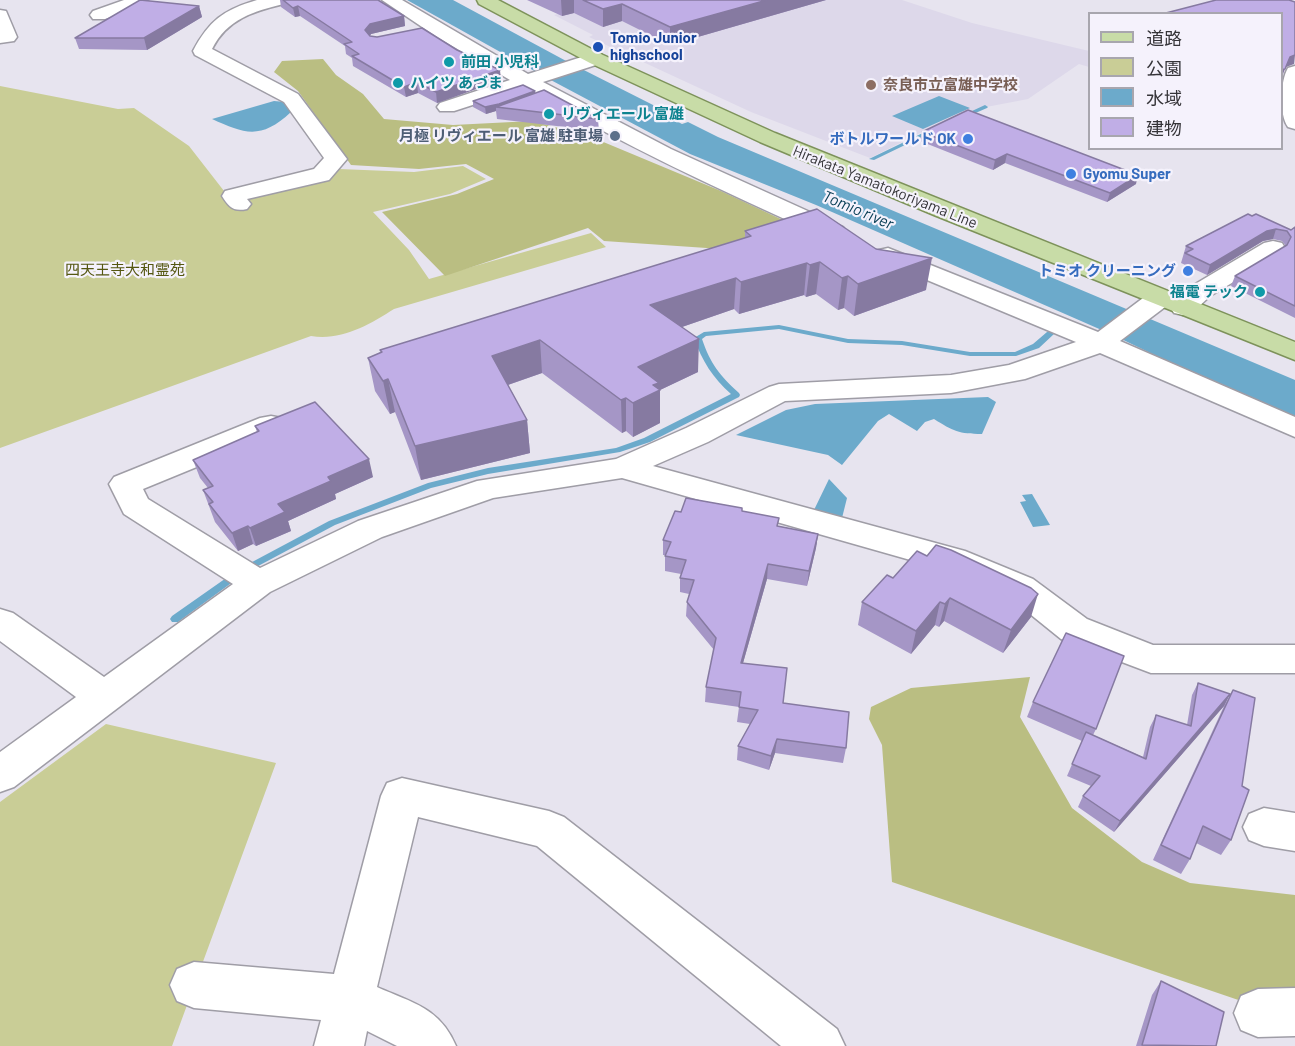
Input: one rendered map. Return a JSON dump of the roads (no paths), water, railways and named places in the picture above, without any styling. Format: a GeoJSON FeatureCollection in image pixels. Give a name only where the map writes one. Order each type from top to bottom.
{"type":"FeatureCollection","features":[{"type":"Feature","properties":{"kind":"main road","name":"Hirakata Yamatokoriyama Line"},"geometry":{"type":"LineString","coordinates":[[485,0],[588,61],[1163,306],[1295,352]]}},
{"type":"Feature","properties":{"kind":"street"},"geometry":{"type":"LineString","coordinates":[[99,15],[140,0]]}},
{"type":"Feature","properties":{"kind":"street"},"geometry":{"type":"LineString","coordinates":[[239,204],[233,196],[321,175],[336,159],[291,98],[202,51],[214,30],[229,19],[257,4],[278,0]]}},
{"type":"Feature","properties":{"kind":"street"},"geometry":{"type":"LineString","coordinates":[[390,0],[524,81],[691,168],[859,243],[1107,339],[1295,428]]}},
{"type":"Feature","properties":{"kind":"street"},"geometry":{"type":"LineString","coordinates":[[0,15],[8,37],[0,38]]}},
{"type":"Feature","properties":{"kind":"street"},"geometry":{"type":"LineString","coordinates":[[411,32],[433,27]]}},
{"type":"Feature","properties":{"kind":"street"},"geometry":{"type":"LineString","coordinates":[[1295,56],[1295,62]]}},
{"type":"Feature","properties":{"kind":"street"},"geometry":{"type":"LineString","coordinates":[[447,107],[588,61]]}},
{"type":"Feature","properties":{"kind":"street"},"geometry":{"type":"LineString","coordinates":[[1295,72],[1287,97],[1295,123]]}},
{"type":"Feature","properties":{"kind":"street"},"geometry":{"type":"LineString","coordinates":[[0,775],[258,583],[370,529],[488,488],[622,468],[697,435],[779,393],[951,384],[1015,373],[1107,339],[1163,306],[1201,291],[1273,248]]}},
{"type":"Feature","properties":{"kind":"street"},"geometry":{"type":"LineString","coordinates":[[258,583],[135,506],[125,484],[271,425]]}},
{"type":"Feature","properties":{"kind":"street"},"geometry":{"type":"LineString","coordinates":[[622,468],[953,560],[1021,588],[1074,629],[1151,659],[1292,663]]}},
{"type":"Feature","properties":{"kind":"street"},"geometry":{"type":"LineString","coordinates":[[2,628],[105,698]]}},
{"type":"Feature","properties":{"kind":"street"},"geometry":{"type":"LineString","coordinates":[[339,1046],[402,796],[549,830],[820,1046]]}},
{"type":"Feature","properties":{"kind":"street"},"geometry":{"type":"LineString","coordinates":[[194,986],[350,999],[412,1027],[431,1046]]}},
{"type":"Feature","properties":{"kind":"water","name":"Tomio river"},"geometry":{"type":"Polygon","coordinates":[[[407,0],[453,0],[659,108],[655,110],[682,124],[688,122],[718,137],[1295,380],[1295,419],[1233,393],[1113,335],[816,205],[690,154],[407,0]]]}},
{"type":"Feature","properties":{"kind":"water"},"geometry":{"type":"Polygon","coordinates":[[[939,96],[970,108],[923,129],[892,116],[939,96]]]}},
{"type":"Feature","properties":{"kind":"water"},"geometry":{"type":"Polygon","coordinates":[[[274,101],[285,102],[291,112],[271,127],[262,130],[244,131],[212,119],[274,101]]]}},
{"type":"Feature","properties":{"kind":"water"},"geometry":{"type":"Polygon","coordinates":[[[988,397],[996,402],[982,434],[956,431],[934,419],[925,422],[917,431],[889,414],[878,421],[842,465],[828,455],[736,435],[786,410],[815,404],[988,397]]]}},
{"type":"Feature","properties":{"kind":"water"},"geometry":{"type":"Polygon","coordinates":[[[829,479],[847,498],[842,518],[814,510],[829,479]]]}},
{"type":"Feature","properties":{"kind":"water"},"geometry":{"type":"Polygon","coordinates":[[[1032,494],[1050,525],[1033,527],[1020,502],[1026,501],[1022,495],[1032,494]]]}},
{"type":"Feature","properties":{"kind":"waterway"},"geometry":{"type":"LineString","coordinates":[[962,117],[985,107]]}},
{"type":"Feature","properties":{"kind":"waterway"},"geometry":{"type":"LineString","coordinates":[[872,159],[931,131]]}},
{"type":"Feature","properties":{"kind":"waterway"},"geometry":{"type":"LineString","coordinates":[[175,619],[242,571],[332,523],[428,486],[488,471],[617,450],[647,440],[736,395],[708,364],[698,338],[704,334],[779,327],[848,341],[902,343],[970,354],[1016,354],[1036,346],[1050,334]]}},
{"type":"Feature","properties":{"kind":"place","name":"Tomio Junior highschool"},"geometry":{"type":"Point","coordinates":[598,47]}},
{"type":"Feature","properties":{"kind":"place","name":"前田 小児科"},"geometry":{"type":"Point","coordinates":[449,62]}},
{"type":"Feature","properties":{"kind":"place","name":"ハイツ あづま"},"geometry":{"type":"Point","coordinates":[398,83]}},
{"type":"Feature","properties":{"kind":"place","name":"奈良市立富雄中学校"},"geometry":{"type":"Point","coordinates":[871,85]}},
{"type":"Feature","properties":{"kind":"place","name":"リヴィエール 富雄"},"geometry":{"type":"Point","coordinates":[549,114]}},
{"type":"Feature","properties":{"kind":"place","name":"月極 リヴィエール 富雄 駐車場"},"geometry":{"type":"Point","coordinates":[615,136]}},
{"type":"Feature","properties":{"kind":"place","name":"ボトルワールド OK"},"geometry":{"type":"Point","coordinates":[968,139]}},
{"type":"Feature","properties":{"kind":"place","name":"Gyomu Super"},"geometry":{"type":"Point","coordinates":[1071,174]}},
{"type":"Feature","properties":{"kind":"place","name":"トミオ クリーニング"},"geometry":{"type":"Point","coordinates":[1188,271]}},
{"type":"Feature","properties":{"kind":"place","name":"福電 テック"},"geometry":{"type":"Point","coordinates":[1260,292]}},
{"type":"Feature","properties":{"kind":"park label","name":"四天王寺大和霊苑"},"geometry":{"type":"Point","coordinates":[125,270]}}]}
